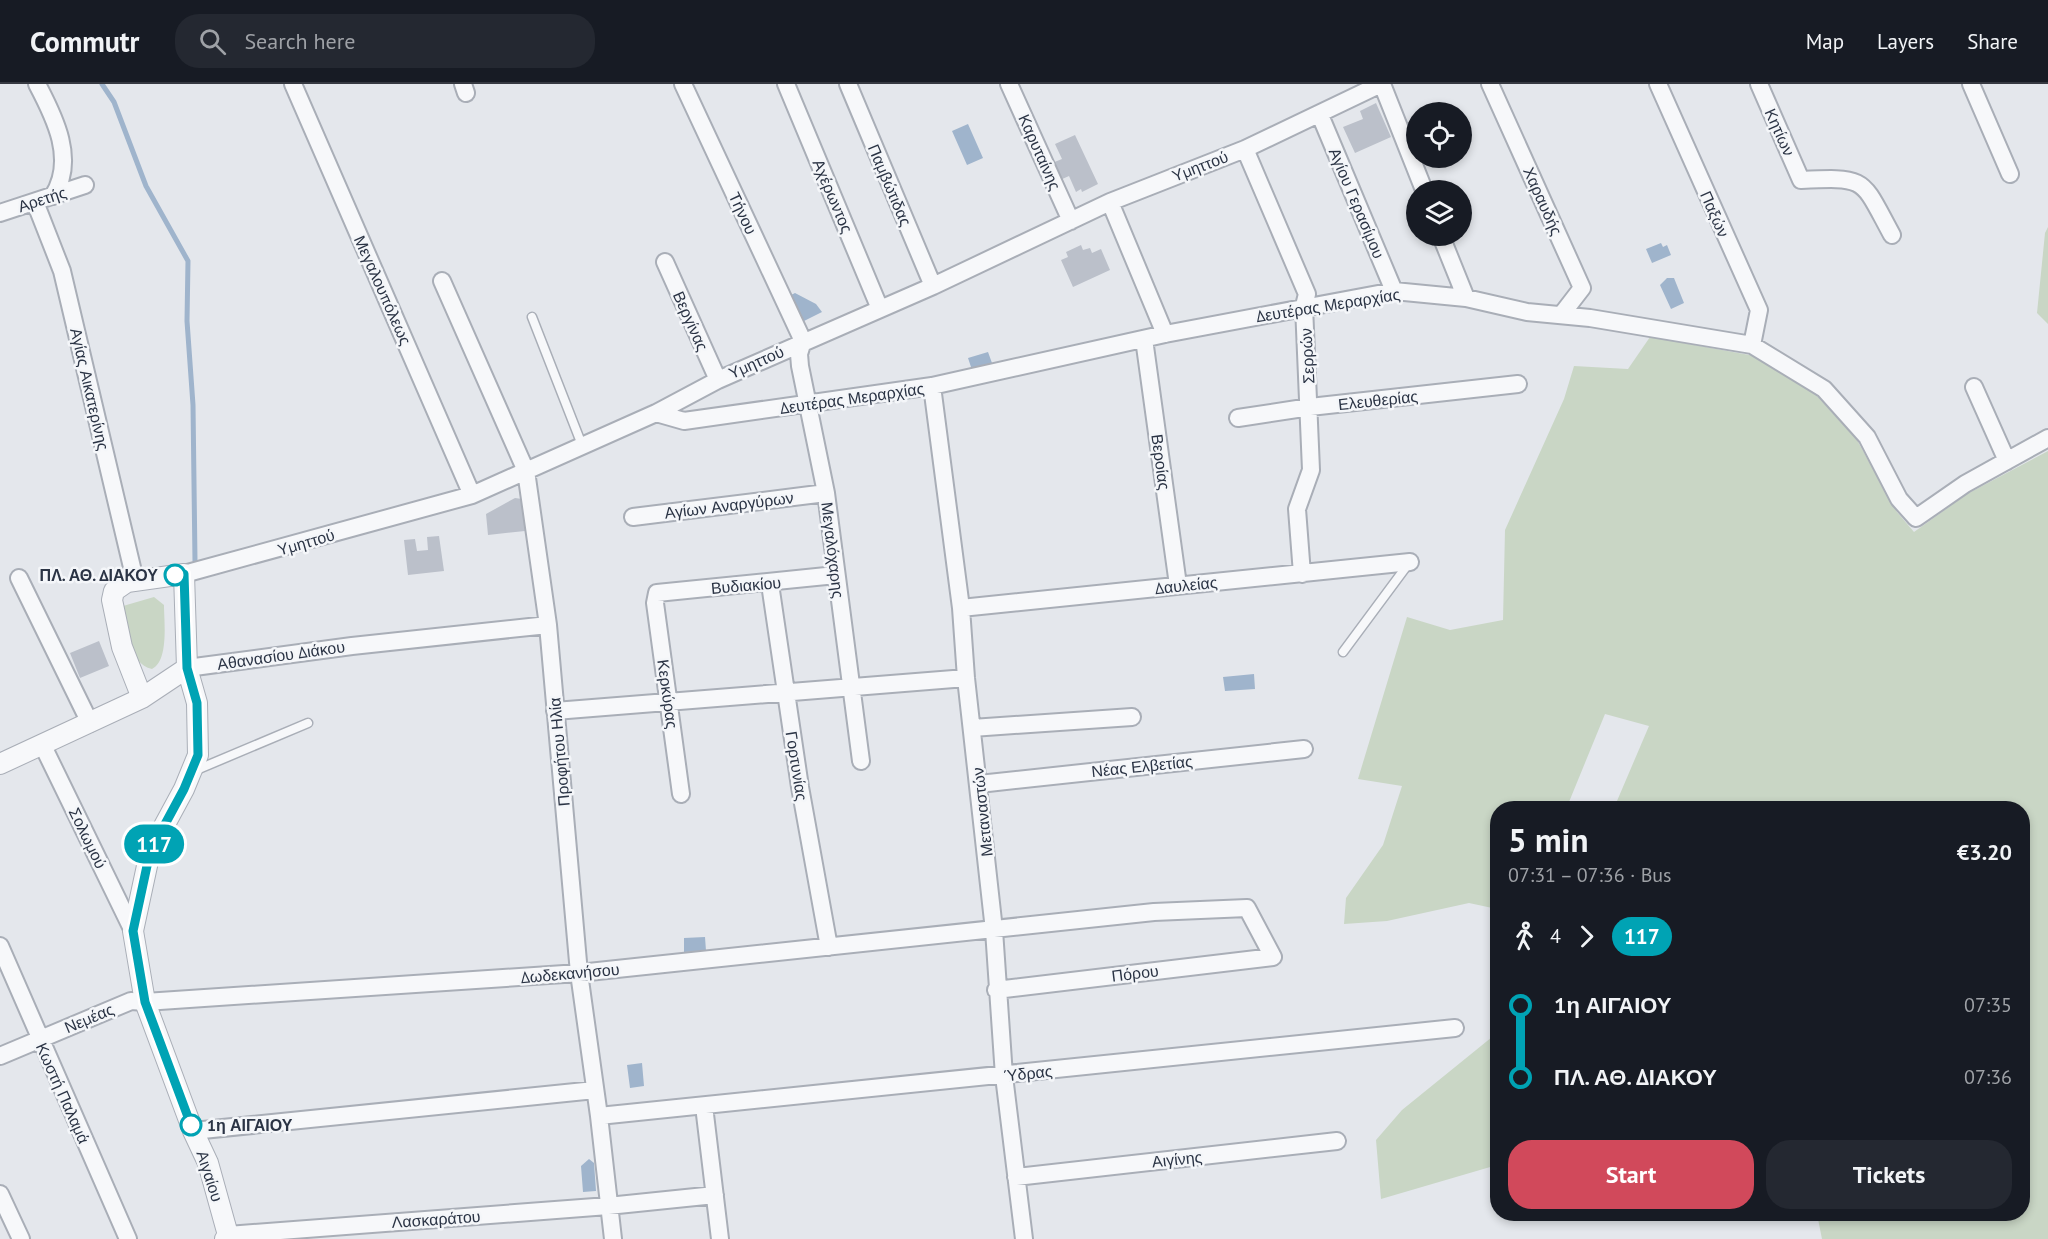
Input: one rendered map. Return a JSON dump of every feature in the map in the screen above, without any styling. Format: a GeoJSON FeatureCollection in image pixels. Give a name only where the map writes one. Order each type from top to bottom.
{"type":"FeatureCollection","features":[{"type":"Feature","properties":{"kind":"street"},"geometry":{"type":"LineString","coordinates":[[37,84],[58,129],[64,160],[62,182],[53,196]]}},
{"type":"Feature","properties":{"kind":"street","name":"Μεγαλουπόλεως"},"geometry":{"type":"LineString","coordinates":[[293,84],[472,495]]}},
{"type":"Feature","properties":{"kind":"street","name":"Τήνου"},"geometry":{"type":"LineString","coordinates":[[683,84],[802,341]]}},
{"type":"Feature","properties":{"kind":"street","name":"Αχέρωντος"},"geometry":{"type":"LineString","coordinates":[[786,84],[880,309]]}},
{"type":"Feature","properties":{"kind":"street","name":"Παμβώτιδας"},"geometry":{"type":"LineString","coordinates":[[848,84],[933,286]]}},
{"type":"Feature","properties":{"kind":"street","name":"Καρυταίνης"},"geometry":{"type":"LineString","coordinates":[[1009,84],[1071,221]]}},
{"type":"Feature","properties":{"kind":"street"},"geometry":{"type":"LineString","coordinates":[[1382,84],[1420,180]]}},
{"type":"Feature","properties":{"kind":"street","name":"Υμηττού"},"geometry":{"type":"LineString","coordinates":[[142,698],[122,647],[112,600],[114,591],[127,582],[184,574],[472,495],[656,412],[717,380],[802,341],[933,286],[1110,202],[1245,149],[1382,84]]}},
{"type":"Feature","properties":{"kind":"street","name":"Χαραυδής"},"geometry":{"type":"LineString","coordinates":[[1490,84],[1582,288],[1562,314]]}},
{"type":"Feature","properties":{"kind":"street","name":"Παξών"},"geometry":{"type":"LineString","coordinates":[[1658,84],[1759,309],[1752,345]]}},
{"type":"Feature","properties":{"kind":"street","name":"Κητίων"},"geometry":{"type":"LineString","coordinates":[[1759,84],[1801,180],[1843,178],[1855,181],[1866,188],[1892,235]]}},
{"type":"Feature","properties":{"kind":"street"},"geometry":{"type":"LineString","coordinates":[[1971,84],[2010,174]]}},
{"type":"Feature","properties":{"kind":"street","name":"Αγίου Γερασίμου"},"geometry":{"type":"LineString","coordinates":[[1320,115],[1394,291]]}},
{"type":"Feature","properties":{"kind":"street","name":"Σερρών"},"geometry":{"type":"LineString","coordinates":[[1245,149],[1306,294],[1304,306],[1311,470],[1297,510],[1302,574]]}},
{"type":"Feature","properties":{"kind":"street","name":"Αρετής"},"geometry":{"type":"LineString","coordinates":[[0,213],[85,185]]}},
{"type":"Feature","properties":{"kind":"street","name":"Αγίας Αικατερίνης"},"geometry":{"type":"LineString","coordinates":[[35,201],[62,271],[135,580]]}},
{"type":"Feature","properties":{"kind":"street"},"geometry":{"type":"LineString","coordinates":[[1110,202],[1165,334]]}},
{"type":"Feature","properties":{"kind":"street"},"geometry":{"type":"LineString","coordinates":[[1446,246],[1466,298]]}},
{"type":"Feature","properties":{"kind":"street","name":"Βεργίνας"},"geometry":{"type":"LineString","coordinates":[[665,262],[717,380]]}},
{"type":"Feature","properties":{"kind":"street","name":"Προφήτου Ηλία"},"geometry":{"type":"LineString","coordinates":[[442,281],[526,471],[548,625],[579,973],[599,1116],[612,1239]]}},
{"type":"Feature","properties":{"kind":"street","name":"Δευτέρας Μεραρχίας"},"geometry":{"type":"LineString","coordinates":[[656,412],[684,420],[810,405],[932,386],[1165,334],[1304,306],[1394,291],[1466,298],[1527,312],[1562,314],[1752,345],[1824,388],[1867,437],[1899,499],[1917,518],[1965,484],[2048,438]]}},
{"type":"Feature","properties":{"kind":"street","name":"Βεροίας"},"geometry":{"type":"LineString","coordinates":[[1144,339],[1178,585]]}},
{"type":"Feature","properties":{"kind":"street","name":"Μεγαλόχαρης"},"geometry":{"type":"LineString","coordinates":[[802,341],[799,354],[800,366],[810,405],[826,493],[849,688],[861,761]]}},
{"type":"Feature","properties":{"kind":"street","name":"Ελευθερίας"},"geometry":{"type":"LineString","coordinates":[[1238,418],[1310,407],[1518,384]]}},
{"type":"Feature","properties":{"kind":"street","name":"Μεταναστών"},"geometry":{"type":"LineString","coordinates":[[932,386],[962,608],[966,678],[980,784],[994,930],[996,990],[1004,1076],[1024,1239]]}},
{"type":"Feature","properties":{"kind":"street"},"geometry":{"type":"LineString","coordinates":[[1974,387],[2007,461]]}},
{"type":"Feature","properties":{"kind":"street","name":"Αγίων Αναργύρων"},"geometry":{"type":"LineString","coordinates":[[633,517],[826,493]]}},
{"type":"Feature","properties":{"kind":"street","name":"Δαυλείας"},"geometry":{"type":"LineString","coordinates":[[962,608],[1410,562]]}},
{"type":"Feature","properties":{"kind":"street","name":"Αιγαίου"},"geometry":{"type":"LineString","coordinates":[[184,574],[187,668],[194,687],[198,723],[198,755],[150,852],[133,931],[145,1002],[193,1131],[208,1163],[227,1237]]}},
{"type":"Feature","properties":{"kind":"street","name":"Βυδιακίου"},"geometry":{"type":"LineString","coordinates":[[657,594],[664,591],[770,584],[836,575]]}},
{"type":"Feature","properties":{"kind":"street"},"geometry":{"type":"LineString","coordinates":[[19,578],[90,723]]}},
{"type":"Feature","properties":{"kind":"street","name":"Γορτυνίας"},"geometry":{"type":"LineString","coordinates":[[770,584],[785,693],[829,947]]}},
{"type":"Feature","properties":{"kind":"street","name":"Κερκύρας"},"geometry":{"type":"LineString","coordinates":[[657,594],[656,603],[681,794]]}},
{"type":"Feature","properties":{"kind":"street","name":"Αθανασίου Διάκου"},"geometry":{"type":"LineString","coordinates":[[0,764],[43,746],[142,698],[187,668],[352,646],[548,625]]}},
{"type":"Feature","properties":{"kind":"street"},"geometry":{"type":"LineString","coordinates":[[555,711],[966,678]]}},
{"type":"Feature","properties":{"kind":"street"},"geometry":{"type":"LineString","coordinates":[[972,728],[1132,717]]}},
{"type":"Feature","properties":{"kind":"street","name":"Σολωμού"},"geometry":{"type":"LineString","coordinates":[[43,746],[133,931]]}},
{"type":"Feature","properties":{"kind":"street","name":"Νέας Ελβετίας"},"geometry":{"type":"LineString","coordinates":[[980,784],[1304,749]]}},
{"type":"Feature","properties":{"kind":"street","name":"Δωδεκανήσου"},"geometry":{"type":"LineString","coordinates":[[145,1002],[579,973],[1154,912],[1247,908],[1273,957]]}},
{"type":"Feature","properties":{"kind":"street","name":"Κωστή Παλαμά"},"geometry":{"type":"LineString","coordinates":[[0,946],[128,1239]]}},
{"type":"Feature","properties":{"kind":"street","name":"Πόρου"},"geometry":{"type":"LineString","coordinates":[[996,990],[1273,957]]}},
{"type":"Feature","properties":{"kind":"street","name":"Νεμέας"},"geometry":{"type":"LineString","coordinates":[[0,1056],[131,1000],[145,1002]]}},
{"type":"Feature","properties":{"kind":"street","name":"Ύδρας"},"geometry":{"type":"LineString","coordinates":[[599,1116],[1455,1028]]}},
{"type":"Feature","properties":{"kind":"street"},"geometry":{"type":"LineString","coordinates":[[193,1131],[595,1090]]}},
{"type":"Feature","properties":{"kind":"street"},"geometry":{"type":"LineString","coordinates":[[704,1106],[720,1239]]}},
{"type":"Feature","properties":{"kind":"street","name":"Αιγίνης"},"geometry":{"type":"LineString","coordinates":[[1016,1177],[1337,1141]]}},
{"type":"Feature","properties":{"kind":"street"},"geometry":{"type":"LineString","coordinates":[[0,1194],[21,1239]]}},
{"type":"Feature","properties":{"kind":"street","name":"Λασκαράτου"},"geometry":{"type":"LineString","coordinates":[[227,1237],[715,1195]]}},
{"type":"Feature","properties":{"kind":"lane"},"geometry":{"type":"LineString","coordinates":[[532,317],[582,445]]}},
{"type":"Feature","properties":{"kind":"lane"},"geometry":{"type":"LineString","coordinates":[[1343,652],[1410,562]]}},
{"type":"Feature","properties":{"kind":"lane"},"geometry":{"type":"LineString","coordinates":[[191,772],[308,723]]}},
{"type":"Feature","properties":{"kind":"green space"},"geometry":{"type":"Polygon","coordinates":[[[2048,227],[2048,324],[2037,313],[2045,233],[2048,227]]]}},
{"type":"Feature","properties":{"kind":"green space"},"geometry":{"type":"Polygon","coordinates":[[[1650,337],[1755,356],[1817,396],[1857,440],[1897,512],[1914,532],[1967,494],[2048,451],[2048,1239],[1822,1239],[1818,1221],[2030,1221],[2030,801],[1617,801],[1649,726],[1605,714],[1569,801],[1490,801],[1490,908],[1469,903],[1387,921],[1344,924],[1346,898],[1383,845],[1402,786],[1358,779],[1407,617],[1450,630],[1503,620],[1505,530],[1564,399],[1574,366],[1628,369],[1650,337]]]}},
{"type":"Feature","properties":{"kind":"green space"},"geometry":{"type":"Polygon","coordinates":[[[154,597],[164,605],[165,630],[161,658],[152,669],[144,666],[133,652],[126,633],[123,606],[154,597]]]}},
{"type":"Feature","properties":{"kind":"green space"},"geometry":{"type":"Polygon","coordinates":[[[1490,1039],[1490,1167],[1381,1199],[1376,1140],[1402,1110],[1490,1039]]]}},
{"type":"Feature","properties":{"kind":"water"},"geometry":{"type":"Polygon","coordinates":[[[968,124],[983,158],[967,165],[952,131],[968,124]]]}},
{"type":"Feature","properties":{"kind":"water"},"geometry":{"type":"Polygon","coordinates":[[[1661,243],[1663,247],[1667,245],[1671,255],[1652,263],[1646,249],[1661,243]]]}},
{"type":"Feature","properties":{"kind":"water"},"geometry":{"type":"Polygon","coordinates":[[[1667,278],[1674,278],[1684,303],[1671,309],[1660,285],[1667,278]]]}},
{"type":"Feature","properties":{"kind":"water"},"geometry":{"type":"Polygon","coordinates":[[[795,293],[816,304],[822,312],[802,322],[789,296],[795,293]]]}},
{"type":"Feature","properties":{"kind":"water"},"geometry":{"type":"Polygon","coordinates":[[[988,352],[992,363],[972,370],[968,358],[988,352]]]}},
{"type":"Feature","properties":{"kind":"water"},"geometry":{"type":"Polygon","coordinates":[[[1254,674],[1255,689],[1225,691],[1223,677],[1254,674]]]}},
{"type":"Feature","properties":{"kind":"water"},"geometry":{"type":"Polygon","coordinates":[[[705,937],[706,951],[684,952],[684,938],[705,937]]]}},
{"type":"Feature","properties":{"kind":"water"},"geometry":{"type":"Polygon","coordinates":[[[642,1063],[644,1086],[630,1088],[627,1065],[642,1063]]]}},
{"type":"Feature","properties":{"kind":"water"},"geometry":{"type":"Polygon","coordinates":[[[589,1159],[594,1163],[596,1191],[583,1192],[581,1166],[589,1159]]]}},
{"type":"Feature","properties":{"kind":"building"},"geometry":{"type":"Polygon","coordinates":[[[1376,103],[1391,137],[1355,153],[1343,127],[1363,119],[1360,111],[1376,103]]]}},
{"type":"Feature","properties":{"kind":"building"},"geometry":{"type":"Polygon","coordinates":[[[1075,135],[1098,184],[1082,192],[1081,189],[1076,192],[1069,176],[1060,180],[1052,163],[1062,159],[1055,144],[1075,135]]]}},
{"type":"Feature","properties":{"kind":"building"},"geometry":{"type":"Polygon","coordinates":[[[1081,245],[1083,250],[1090,248],[1092,253],[1101,249],[1110,270],[1073,287],[1061,260],[1068,257],[1066,252],[1081,245]]]}},
{"type":"Feature","properties":{"kind":"building"},"geometry":{"type":"Polygon","coordinates":[[[515,498],[522,499],[525,531],[488,535],[486,514],[515,498]]]}},
{"type":"Feature","properties":{"kind":"building"},"geometry":{"type":"Polygon","coordinates":[[[439,536],[444,571],[408,575],[404,540],[415,539],[417,551],[428,550],[427,537],[439,536]]]}},
{"type":"Feature","properties":{"kind":"building"},"geometry":{"type":"Polygon","coordinates":[[[99,641],[109,666],[80,678],[70,653],[99,641]]]}},
{"type":"Feature","properties":{"kind":"waterway"},"geometry":{"type":"LineString","coordinates":[[102,84],[114,102],[146,186],[188,261],[187,321],[193,405],[195,561]]}},
{"type":"Feature","properties":{"kind":"bus line","name":"117"},"geometry":{"type":"LineString","coordinates":[[175,575],[184,574],[187,668],[197,703],[198,755],[184,789],[150,852],[133,931],[145,1002],[191,1125]]}},
{"type":"Feature","properties":{"kind":"place","name":"ΠΛ. ΑΘ. ΔΙΑΚΟΥ"},"geometry":{"type":"Point","coordinates":[175,575]}},
{"type":"Feature","properties":{"kind":"place","name":"1η ΑΙΓΑΙΟΥ"},"geometry":{"type":"Point","coordinates":[191,1125]}}]}
